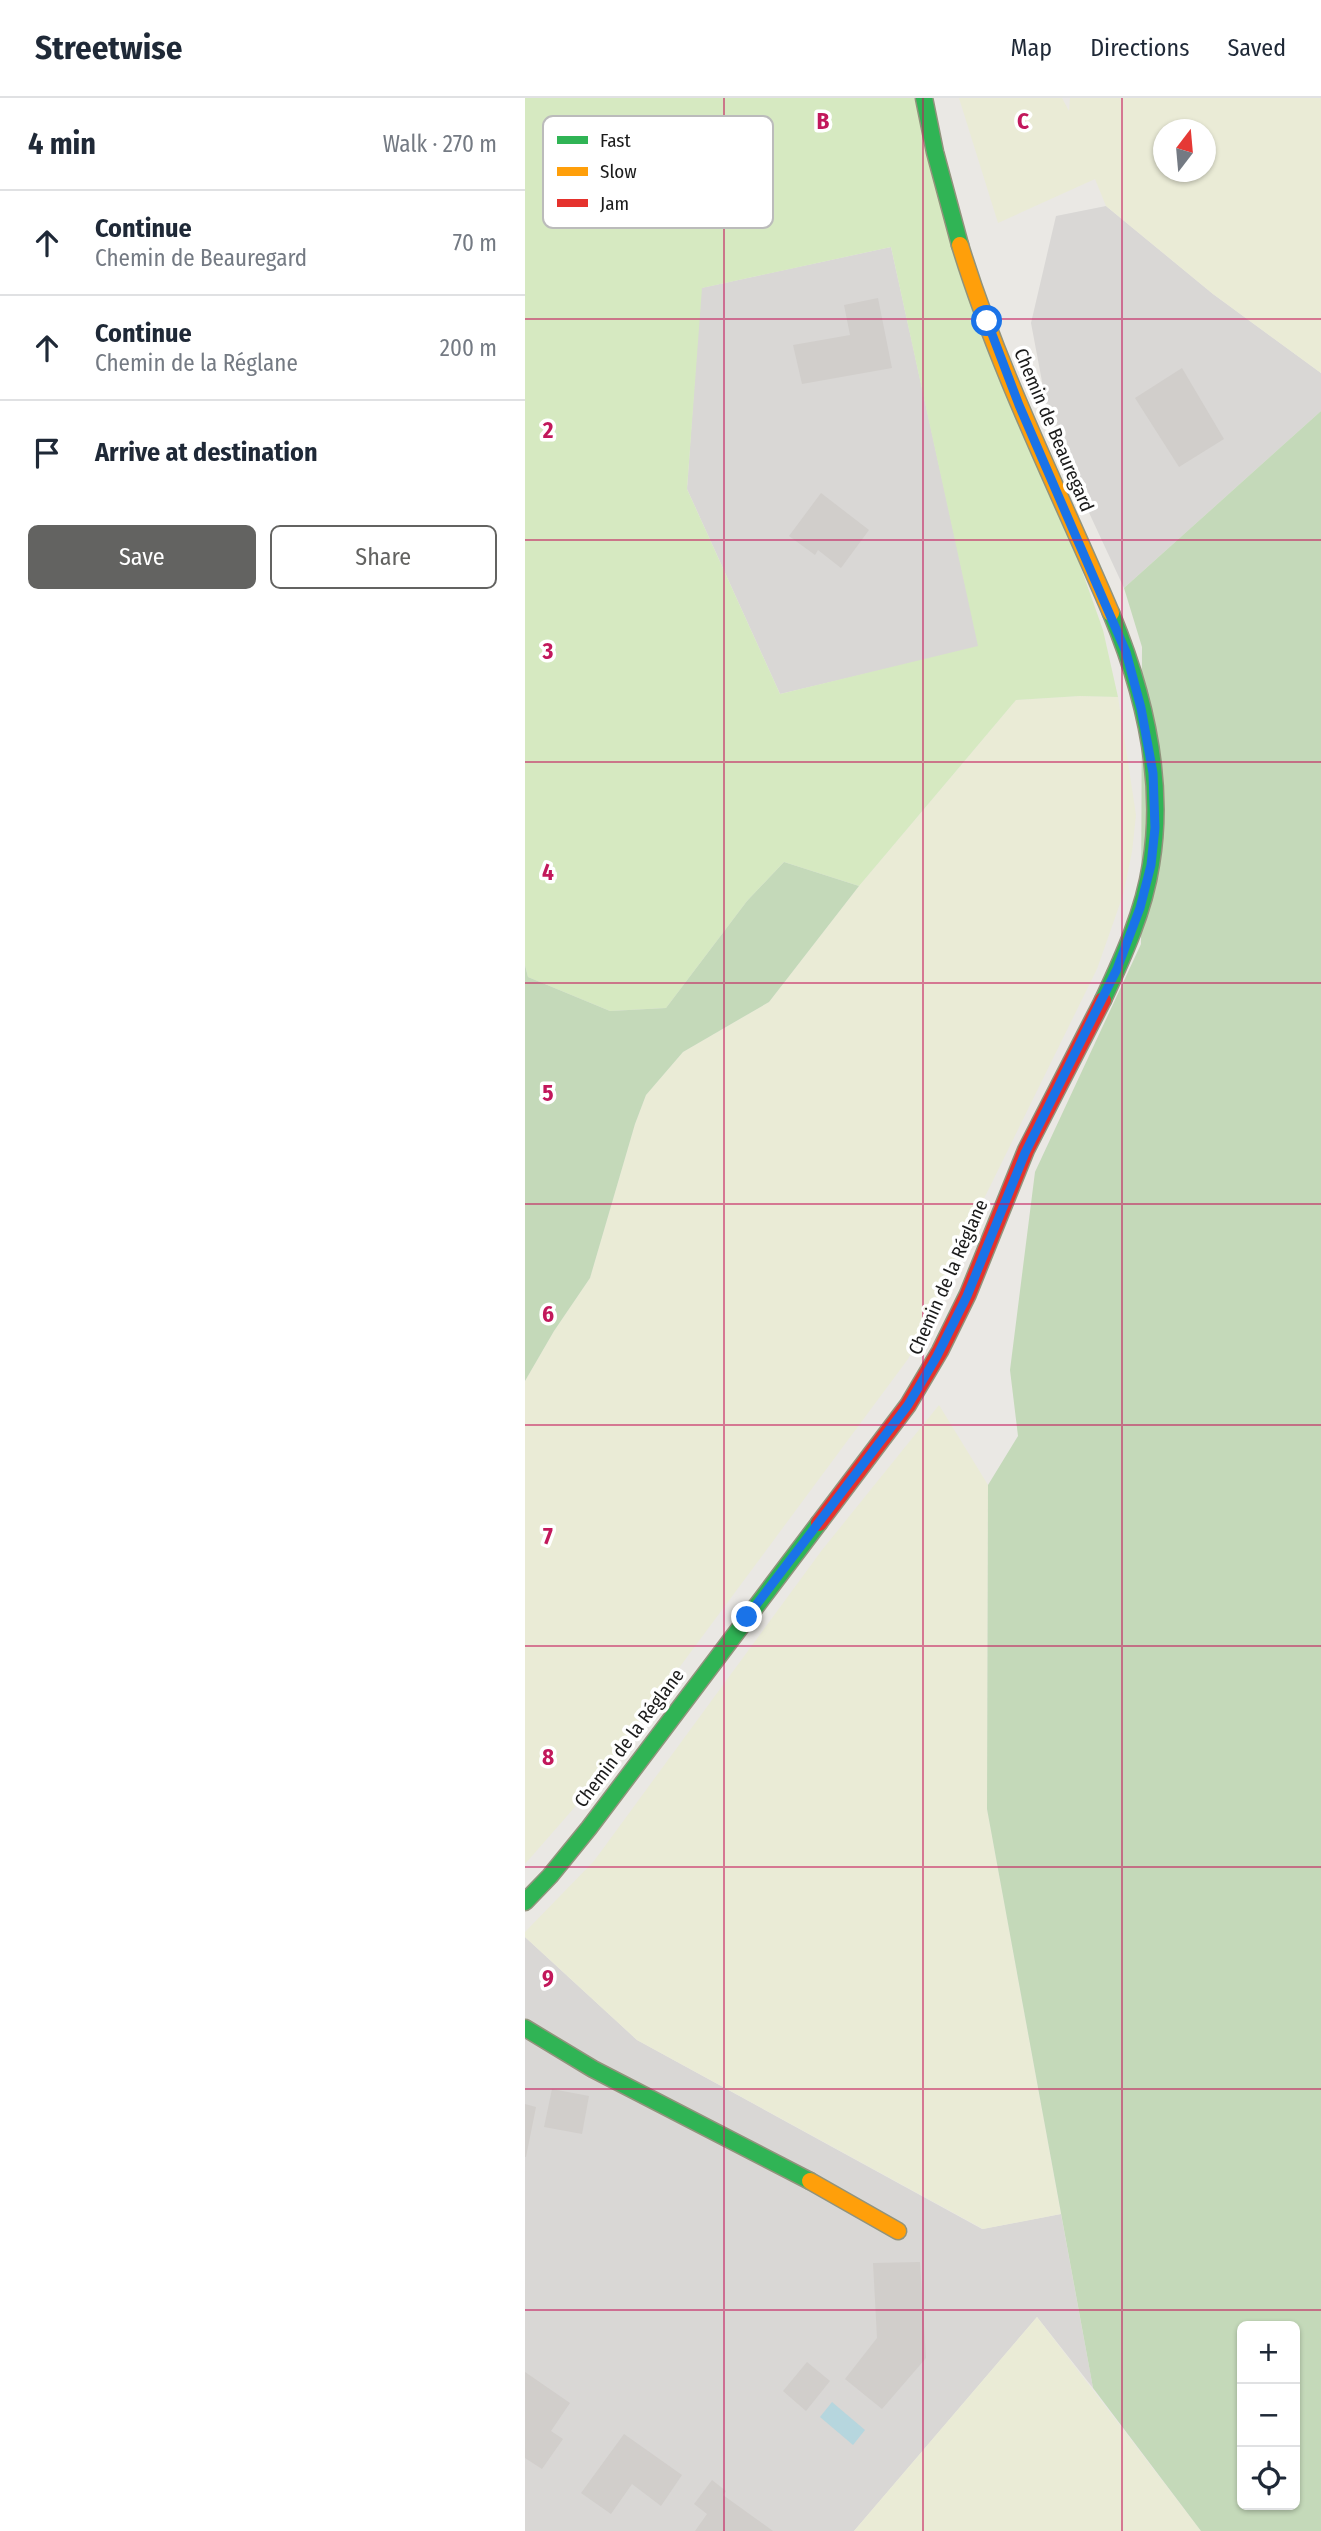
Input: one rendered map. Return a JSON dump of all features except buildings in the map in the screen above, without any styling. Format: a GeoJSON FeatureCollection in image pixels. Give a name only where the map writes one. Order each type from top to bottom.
{"type":"FeatureCollection","features":[{"type":"Feature","properties":{"kind":"street","name":"Chemin de Beauregard"},"geometry":{"type":"LineString","coordinates":[[924,98],[933,152],[954,230],[987,321],[1019,405],[1126,652]]}},
{"type":"Feature","properties":{"kind":"street","name":"Chemin de la Réglane"},"geometry":{"type":"LineString","coordinates":[[525,1902],[589,1828],[908,1405],[937,1356],[967,1296],[1025,1153],[1117,969],[1140,908],[1151,865],[1155,828],[1153,773],[1141,708],[1126,652]]}},
{"type":"Feature","properties":{"kind":"street"},"geometry":{"type":"LineString","coordinates":[[525,2028],[593,2069],[775,2162],[898,2231]]}},
{"type":"Feature","properties":{"kind":"shaded area"},"geometry":{"type":"Polygon","coordinates":[[[1106,206],[1213,294],[1321,373],[1321,411],[1124,588],[1085,504],[1047,408],[1031,323],[1056,216],[1106,206]]]}},
{"type":"Feature","properties":{"kind":"shaded area"},"geometry":{"type":"Polygon","coordinates":[[[891,247],[979,647],[780,694],[687,489],[701,288],[891,247]]]}},
{"type":"Feature","properties":{"kind":"shaded area"},"geometry":{"type":"Polygon","coordinates":[[[525,1937],[637,2040],[982,2229],[1061,2214],[1093,2388],[1037,2317],[854,2531],[525,2531],[525,1937]]]}},
{"type":"Feature","properties":{"kind":"green space"},"geometry":{"type":"Polygon","coordinates":[[[525,98],[914,98],[1103,630],[1118,697],[1080,696],[1016,700],[859,886],[784,862],[747,901],[666,1008],[610,1011],[528,977],[525,965],[525,98]],[[891,247],[702,288],[687,489],[780,694],[978,646],[891,247]]]}},
{"type":"Feature","properties":{"kind":"green space"},"geometry":{"type":"Polygon","coordinates":[[[959,98],[1062,98],[1069,111],[1070,98],[1321,98],[1321,373],[1213,294],[1106,206],[1095,179],[998,223],[959,98]]]}},
{"type":"Feature","properties":{"kind":"green space"},"geometry":{"type":"Polygon","coordinates":[[[1321,411],[1321,2531],[1201,2531],[1093,2388],[987,1809],[988,1485],[1018,1436],[1010,1370],[1035,1172],[1141,944],[1142,647],[1124,588],[1321,411]]]}},
{"type":"Feature","properties":{"kind":"green space"},"geometry":{"type":"Polygon","coordinates":[[[1080,696],[1118,697],[1136,815],[1123,895],[1097,969],[973,1221],[943,1294],[908,1359],[581,1800],[525,1864],[525,1381],[554,1331],[590,1278],[646,1095],[683,1052],[769,1002],[859,886],[1016,700],[1080,696]]]}},
{"type":"Feature","properties":{"kind":"green space"},"geometry":{"type":"Polygon","coordinates":[[[784,862],[859,886],[769,1002],[683,1052],[646,1095],[590,1278],[554,1331],[525,1381],[525,965],[528,977],[610,1011],[666,1008],[747,901],[784,862]]]}},
{"type":"Feature","properties":{"kind":"green space"},"geometry":{"type":"Polygon","coordinates":[[[939,1405],[988,1485],[987,1809],[1061,2214],[983,2229],[637,2040],[525,1937],[525,1932],[594,1861],[822,1550],[939,1405]]]}},
{"type":"Feature","properties":{"kind":"green space"},"geometry":{"type":"Polygon","coordinates":[[[1037,2317],[1201,2531],[854,2531],[1037,2317]]]}},
{"type":"Feature","properties":{"kind":"water"},"geometry":{"type":"Polygon","coordinates":[[[832,2402],[865,2430],[853,2445],[820,2417],[832,2402]]]}},
{"type":"Feature","properties":{"kind":"traffic: fast"},"geometry":{"type":"LineString","coordinates":[[924,98],[935,152],[960,245]]}},
{"type":"Feature","properties":{"kind":"traffic: fast"},"geometry":{"type":"LineString","coordinates":[[1103,1000],[1138,916],[1148,882],[1155,832],[1153,768],[1148,736],[1133,673],[1111,613]]}},
{"type":"Feature","properties":{"kind":"traffic: fast"},"geometry":{"type":"LineString","coordinates":[[525,1902],[589,1828],[819,1523]]}},
{"type":"Feature","properties":{"kind":"traffic: fast"},"geometry":{"type":"LineString","coordinates":[[525,2028],[593,2069],[810,2181]]}},
{"type":"Feature","properties":{"kind":"traffic: slow"},"geometry":{"type":"LineString","coordinates":[[960,245],[1011,385],[1111,613]]}},
{"type":"Feature","properties":{"kind":"traffic: slow"},"geometry":{"type":"LineString","coordinates":[[810,2181],[898,2231]]}},
{"type":"Feature","properties":{"kind":"traffic: jam"},"geometry":{"type":"LineString","coordinates":[[819,1523],[908,1405],[940,1351],[968,1294],[1026,1150],[1103,1000]]}},
{"type":"Feature","properties":{"kind":"route"},"geometry":{"type":"LineString","coordinates":[[747,1617],[908,1405],[937,1356],[967,1296],[1025,1153],[1117,969],[1140,908],[1151,865],[1155,828],[1153,773],[1141,708],[1126,652],[1019,405],[987,321]]}}]}
